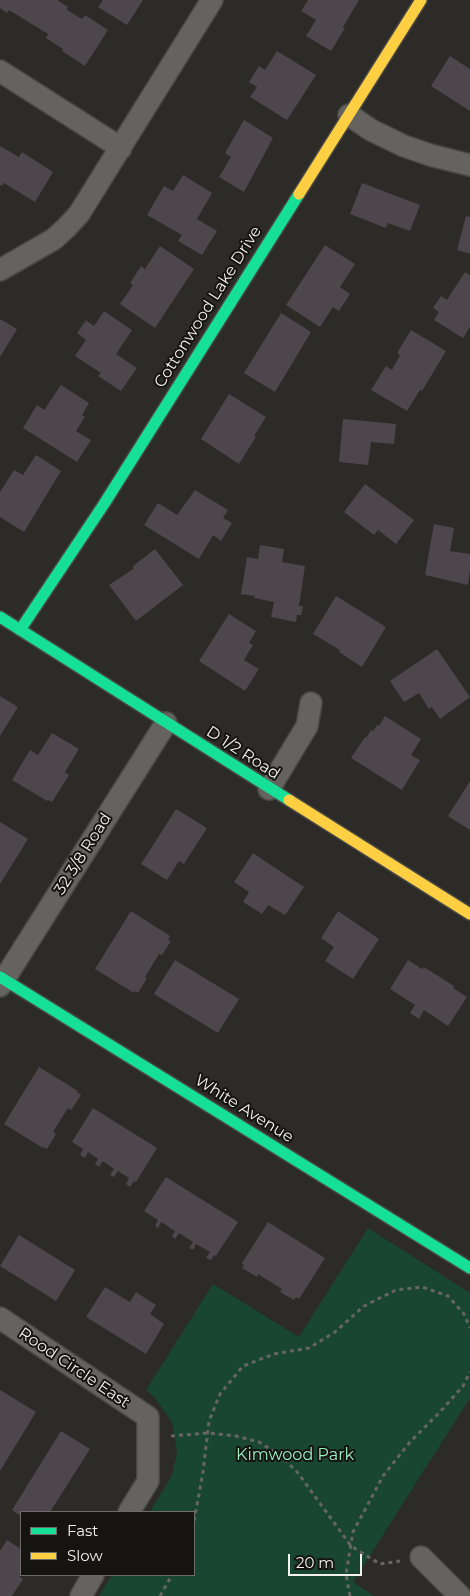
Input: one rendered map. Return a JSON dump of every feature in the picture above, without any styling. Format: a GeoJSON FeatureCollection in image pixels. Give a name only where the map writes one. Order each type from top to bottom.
{"type":"FeatureCollection","features":[{"type":"Feature","properties":{"kind":"street"},"geometry":{"type":"LineString","coordinates":[[0,270],[54,239],[79,214],[212,0]]}},
{"type":"Feature","properties":{"kind":"street","name":"Cottonwood Lake Drive"},"geometry":{"type":"LineString","coordinates":[[20,630],[104,504],[421,0]]}},
{"type":"Feature","properties":{"kind":"street"},"geometry":{"type":"LineString","coordinates":[[0,72],[121,148]]}},
{"type":"Feature","properties":{"kind":"street"},"geometry":{"type":"LineString","coordinates":[[349,115],[371,130],[404,146],[470,165]]}},
{"type":"Feature","properties":{"kind":"street","name":"D 1/2 Road"},"geometry":{"type":"LineString","coordinates":[[0,617],[269,789],[470,914]]}},
{"type":"Feature","properties":{"kind":"street"},"geometry":{"type":"LineString","coordinates":[[269,789],[307,726],[311,703]]}},
{"type":"Feature","properties":{"kind":"street","name":"32 3/8 Road"},"geometry":{"type":"LineString","coordinates":[[1,981],[166,723]]}},
{"type":"Feature","properties":{"kind":"street","name":"White Avenue"},"geometry":{"type":"LineString","coordinates":[[1,981],[470,1268]]}},
{"type":"Feature","properties":{"kind":"street","name":"Rood Circle East"},"geometry":{"type":"LineString","coordinates":[[0,1318],[148,1428]]}},
{"type":"Feature","properties":{"kind":"street"},"geometry":{"type":"LineString","coordinates":[[131,1511],[148,1481],[148,1428]]}},
{"type":"Feature","properties":{"kind":"street"},"geometry":{"type":"LineString","coordinates":[[421,1557],[460,1596]]}},
{"type":"Feature","properties":{"kind":"street"},"geometry":{"type":"LineString","coordinates":[[81,1596],[92,1576]]}},
{"type":"Feature","properties":{"kind":"path"},"geometry":{"type":"LineString","coordinates":[[195,1516],[203,1472],[209,1421],[220,1394],[243,1366],[274,1354],[309,1348],[335,1332],[364,1306],[396,1290],[422,1287],[448,1296],[464,1314],[470,1328]]}},
{"type":"Feature","properties":{"kind":"path"},"geometry":{"type":"LineString","coordinates":[[350,1596],[346,1574],[353,1532],[383,1476],[410,1442],[463,1386],[470,1372]]}},
{"type":"Feature","properties":{"kind":"path"},"geometry":{"type":"LineString","coordinates":[[148,1428],[236,1436],[259,1442],[282,1456],[298,1473],[352,1546],[380,1564],[421,1557]]}},
{"type":"Feature","properties":{"kind":"path"},"geometry":{"type":"LineString","coordinates":[[160,1596],[171,1576]]}},
{"type":"Feature","properties":{"kind":"green space","name":"Kimwood Park"},"geometry":{"type":"Polygon","coordinates":[[[368,1228],[470,1293],[470,1398],[353,1582],[374,1596],[99,1596],[111,1576],[195,1576],[195,1511],[151,1511],[172,1475],[177,1453],[172,1422],[155,1398],[146,1390],[213,1284],[299,1337],[368,1228]]]}},
{"type":"Feature","properties":{"kind":"building"},"geometry":{"type":"Polygon","coordinates":[[[0,0],[57,0],[68,7],[67,10],[82,19],[85,15],[108,30],[85,66],[46,38],[48,34],[9,10],[7,13],[0,8],[0,0]]]}},
{"type":"Feature","properties":{"kind":"building"},"geometry":{"type":"Polygon","coordinates":[[[103,0],[143,0],[127,25],[98,7],[103,0]]]}},
{"type":"Feature","properties":{"kind":"building"},"geometry":{"type":"Polygon","coordinates":[[[308,0],[359,0],[331,51],[306,36],[316,20],[301,11],[308,0]]]}},
{"type":"Feature","properties":{"kind":"building"},"geometry":{"type":"Polygon","coordinates":[[[277,51],[316,75],[287,120],[250,97],[257,87],[249,82],[259,66],[265,70],[277,51]]]}},
{"type":"Feature","properties":{"kind":"building"},"geometry":{"type":"Polygon","coordinates":[[[450,56],[470,69],[470,111],[431,86],[450,56]]]}},
{"type":"Feature","properties":{"kind":"building"},"geometry":{"type":"Polygon","coordinates":[[[244,120],[273,138],[244,192],[219,177],[231,157],[225,153],[244,120]]]}},
{"type":"Feature","properties":{"kind":"building"},"geometry":{"type":"Polygon","coordinates":[[[0,146],[19,157],[22,152],[53,172],[35,202],[4,183],[2,186],[0,185],[0,146]]]}},
{"type":"Feature","properties":{"kind":"building"},"geometry":{"type":"Polygon","coordinates":[[[183,175],[212,193],[197,219],[217,231],[202,255],[178,241],[182,235],[147,215],[164,186],[173,191],[183,175]]]}},
{"type":"Feature","properties":{"kind":"building"},"geometry":{"type":"Polygon","coordinates":[[[362,183],[420,205],[410,231],[388,223],[386,228],[350,214],[362,183]]]}},
{"type":"Feature","properties":{"kind":"building"},"geometry":{"type":"Polygon","coordinates":[[[466,216],[470,217],[470,254],[457,250],[466,216]]]}},
{"type":"Feature","properties":{"kind":"building"},"geometry":{"type":"Polygon","coordinates":[[[325,245],[355,264],[340,287],[350,294],[339,311],[333,307],[320,327],[286,305],[325,245]]]}},
{"type":"Feature","properties":{"kind":"building"},"geometry":{"type":"Polygon","coordinates":[[[160,246],[194,269],[155,328],[120,304],[133,285],[130,283],[141,266],[145,269],[160,246]]]}},
{"type":"Feature","properties":{"kind":"building"},"geometry":{"type":"Polygon","coordinates":[[[465,272],[470,275],[470,327],[463,338],[434,320],[439,312],[433,308],[441,296],[447,300],[465,272]]]}},
{"type":"Feature","properties":{"kind":"building"},"geometry":{"type":"Polygon","coordinates":[[[104,311],[132,330],[116,354],[137,368],[121,391],[98,376],[101,373],[75,356],[86,340],[77,333],[86,320],[94,326],[104,311]]]}},
{"type":"Feature","properties":{"kind":"building"},"geometry":{"type":"Polygon","coordinates":[[[281,313],[311,332],[275,392],[244,373],[281,313]]]}},
{"type":"Feature","properties":{"kind":"building"},"geometry":{"type":"Polygon","coordinates":[[[0,319],[17,329],[0,357],[0,319]]]}},
{"type":"Feature","properties":{"kind":"building"},"geometry":{"type":"Polygon","coordinates":[[[411,330],[446,351],[422,391],[420,390],[407,411],[371,390],[386,366],[392,370],[400,355],[397,353],[411,330]]]}},
{"type":"Feature","properties":{"kind":"building"},"geometry":{"type":"Polygon","coordinates":[[[61,385],[89,403],[82,415],[85,417],[76,431],[91,440],[77,462],[23,428],[37,405],[44,410],[61,385]]]}},
{"type":"Feature","properties":{"kind":"building"},"geometry":{"type":"Polygon","coordinates":[[[229,394],[266,417],[239,464],[201,439],[229,394]]]}},
{"type":"Feature","properties":{"kind":"building"},"geometry":{"type":"Polygon","coordinates":[[[343,419],[396,424],[394,444],[371,442],[368,465],[339,462],[343,419]]]}},
{"type":"Feature","properties":{"kind":"building"},"geometry":{"type":"Polygon","coordinates":[[[36,455],[61,471],[24,532],[0,517],[0,492],[14,470],[23,475],[36,455]]]}},
{"type":"Feature","properties":{"kind":"building"},"geometry":{"type":"Polygon","coordinates":[[[365,484],[414,520],[396,544],[378,530],[374,535],[344,512],[365,484]]]}},
{"type":"Feature","properties":{"kind":"building"},"geometry":{"type":"Polygon","coordinates":[[[195,490],[228,510],[223,518],[232,523],[221,541],[213,535],[199,559],[144,525],[158,503],[177,515],[195,490]]]}},
{"type":"Feature","properties":{"kind":"building"},"geometry":{"type":"Polygon","coordinates":[[[434,524],[454,528],[450,551],[470,554],[468,585],[425,575],[434,524]]]}},
{"type":"Feature","properties":{"kind":"building"},"geometry":{"type":"Polygon","coordinates":[[[260,545],[284,549],[282,562],[305,566],[299,606],[303,606],[301,615],[297,615],[296,622],[271,617],[274,602],[241,594],[247,557],[258,559],[260,545]]]}},
{"type":"Feature","properties":{"kind":"building"},"geometry":{"type":"Polygon","coordinates":[[[155,549],[183,585],[136,621],[109,585],[133,569],[133,566],[155,549]]]}},
{"type":"Feature","properties":{"kind":"building"},"geometry":{"type":"Polygon","coordinates":[[[336,596],[386,627],[362,667],[339,652],[340,650],[313,634],[336,596]]]}},
{"type":"Feature","properties":{"kind":"building"},"geometry":{"type":"Polygon","coordinates":[[[229,614],[256,631],[249,643],[253,645],[244,660],[259,669],[245,691],[199,661],[229,614]]]}},
{"type":"Feature","properties":{"kind":"building"},"geometry":{"type":"Polygon","coordinates":[[[437,649],[470,697],[440,719],[432,707],[429,709],[419,693],[404,702],[390,681],[437,649]]]}},
{"type":"Feature","properties":{"kind":"building"},"geometry":{"type":"Polygon","coordinates":[[[0,696],[18,707],[0,736],[0,696]]]}},
{"type":"Feature","properties":{"kind":"building"},"geometry":{"type":"Polygon","coordinates":[[[385,716],[421,739],[411,755],[420,760],[402,790],[351,758],[365,737],[377,725],[379,726],[385,716]]]}},
{"type":"Feature","properties":{"kind":"building"},"geometry":{"type":"Polygon","coordinates":[[[52,733],[79,749],[65,772],[69,775],[52,802],[47,801],[12,780],[30,750],[38,755],[52,733]]]}},
{"type":"Feature","properties":{"kind":"building"},"geometry":{"type":"Polygon","coordinates":[[[470,781],[470,830],[448,816],[470,781]]]}},
{"type":"Feature","properties":{"kind":"building"},"geometry":{"type":"Polygon","coordinates":[[[176,809],[207,828],[184,864],[179,861],[167,880],[141,864],[176,809]]]}},
{"type":"Feature","properties":{"kind":"building"},"geometry":{"type":"Polygon","coordinates":[[[0,822],[28,839],[0,884],[0,822]]]}},
{"type":"Feature","properties":{"kind":"building"},"geometry":{"type":"Polygon","coordinates":[[[253,853],[304,887],[285,915],[268,905],[262,914],[243,902],[249,892],[234,882],[253,853]]]}},
{"type":"Feature","properties":{"kind":"building"},"geometry":{"type":"Polygon","coordinates":[[[131,911],[170,936],[168,940],[171,941],[162,955],[159,954],[138,993],[135,991],[134,993],[95,969],[131,911]]]}},
{"type":"Feature","properties":{"kind":"building"},"geometry":{"type":"Polygon","coordinates":[[[338,911],[379,939],[353,979],[325,961],[334,947],[321,938],[338,911]]]}},
{"type":"Feature","properties":{"kind":"building"},"geometry":{"type":"Polygon","coordinates":[[[175,960],[239,999],[218,1033],[154,994],[175,960]]]}},
{"type":"Feature","properties":{"kind":"building"},"geometry":{"type":"Polygon","coordinates":[[[408,960],[422,969],[424,967],[454,986],[453,988],[467,997],[448,1026],[424,1010],[419,1019],[410,1013],[415,1005],[390,989],[408,960]]]}},
{"type":"Feature","properties":{"kind":"building"},"geometry":{"type":"Polygon","coordinates":[[[39,1067],[78,1091],[81,1095],[71,1110],[68,1108],[53,1132],[56,1134],[47,1149],[4,1124],[39,1067]]]}},
{"type":"Feature","properties":{"kind":"building"},"geometry":{"type":"Polygon","coordinates":[[[93,1108],[157,1148],[136,1182],[134,1181],[130,1187],[126,1184],[129,1178],[118,1171],[114,1177],[110,1175],[114,1169],[103,1161],[99,1167],[95,1164],[98,1159],[88,1152],[85,1158],[80,1155],[83,1149],[72,1142],[93,1108]]]}},
{"type":"Feature","properties":{"kind":"building"},"geometry":{"type":"Polygon","coordinates":[[[166,1177],[238,1222],[216,1256],[214,1255],[211,1260],[206,1258],[210,1252],[196,1244],[193,1250],[189,1248],[193,1242],[179,1233],[175,1239],[172,1236],[175,1231],[161,1222],[158,1228],[155,1226],[158,1220],[144,1211],[166,1177]]]}},
{"type":"Feature","properties":{"kind":"building"},"geometry":{"type":"Polygon","coordinates":[[[268,1222],[325,1258],[299,1299],[296,1297],[294,1300],[280,1292],[282,1289],[258,1274],[257,1277],[242,1268],[244,1265],[242,1263],[268,1222]]]}},
{"type":"Feature","properties":{"kind":"building"},"geometry":{"type":"Polygon","coordinates":[[[19,1235],[75,1270],[56,1301],[0,1266],[19,1235]]]}},
{"type":"Feature","properties":{"kind":"building"},"geometry":{"type":"Polygon","coordinates":[[[105,1287],[130,1302],[136,1292],[156,1305],[150,1314],[164,1324],[146,1354],[86,1317],[105,1287]]]}},
{"type":"Feature","properties":{"kind":"building"},"geometry":{"type":"Polygon","coordinates":[[[0,1390],[36,1412],[0,1471],[0,1390]]]}},
{"type":"Feature","properties":{"kind":"building"},"geometry":{"type":"Polygon","coordinates":[[[61,1431],[90,1449],[51,1511],[20,1511],[20,1515],[12,1510],[61,1431]]]}},
{"type":"Feature","properties":{"kind":"building"},"geometry":{"type":"Polygon","coordinates":[[[7,1540],[20,1548],[20,1577],[23,1579],[12,1596],[0,1596],[0,1551],[7,1540]]]}},
{"type":"Feature","properties":{"kind":"traffic: fast"},"geometry":{"type":"LineString","coordinates":[[20,630],[104,504],[299,194]]}},
{"type":"Feature","properties":{"kind":"traffic: fast"},"geometry":{"type":"LineString","coordinates":[[0,617],[289,800]]}},
{"type":"Feature","properties":{"kind":"traffic: fast"},"geometry":{"type":"LineString","coordinates":[[0,977],[470,1268]]}},
{"type":"Feature","properties":{"kind":"traffic: slow"},"geometry":{"type":"LineString","coordinates":[[299,194],[421,0]]}},
{"type":"Feature","properties":{"kind":"traffic: slow"},"geometry":{"type":"LineString","coordinates":[[289,800],[470,914]]}}]}
